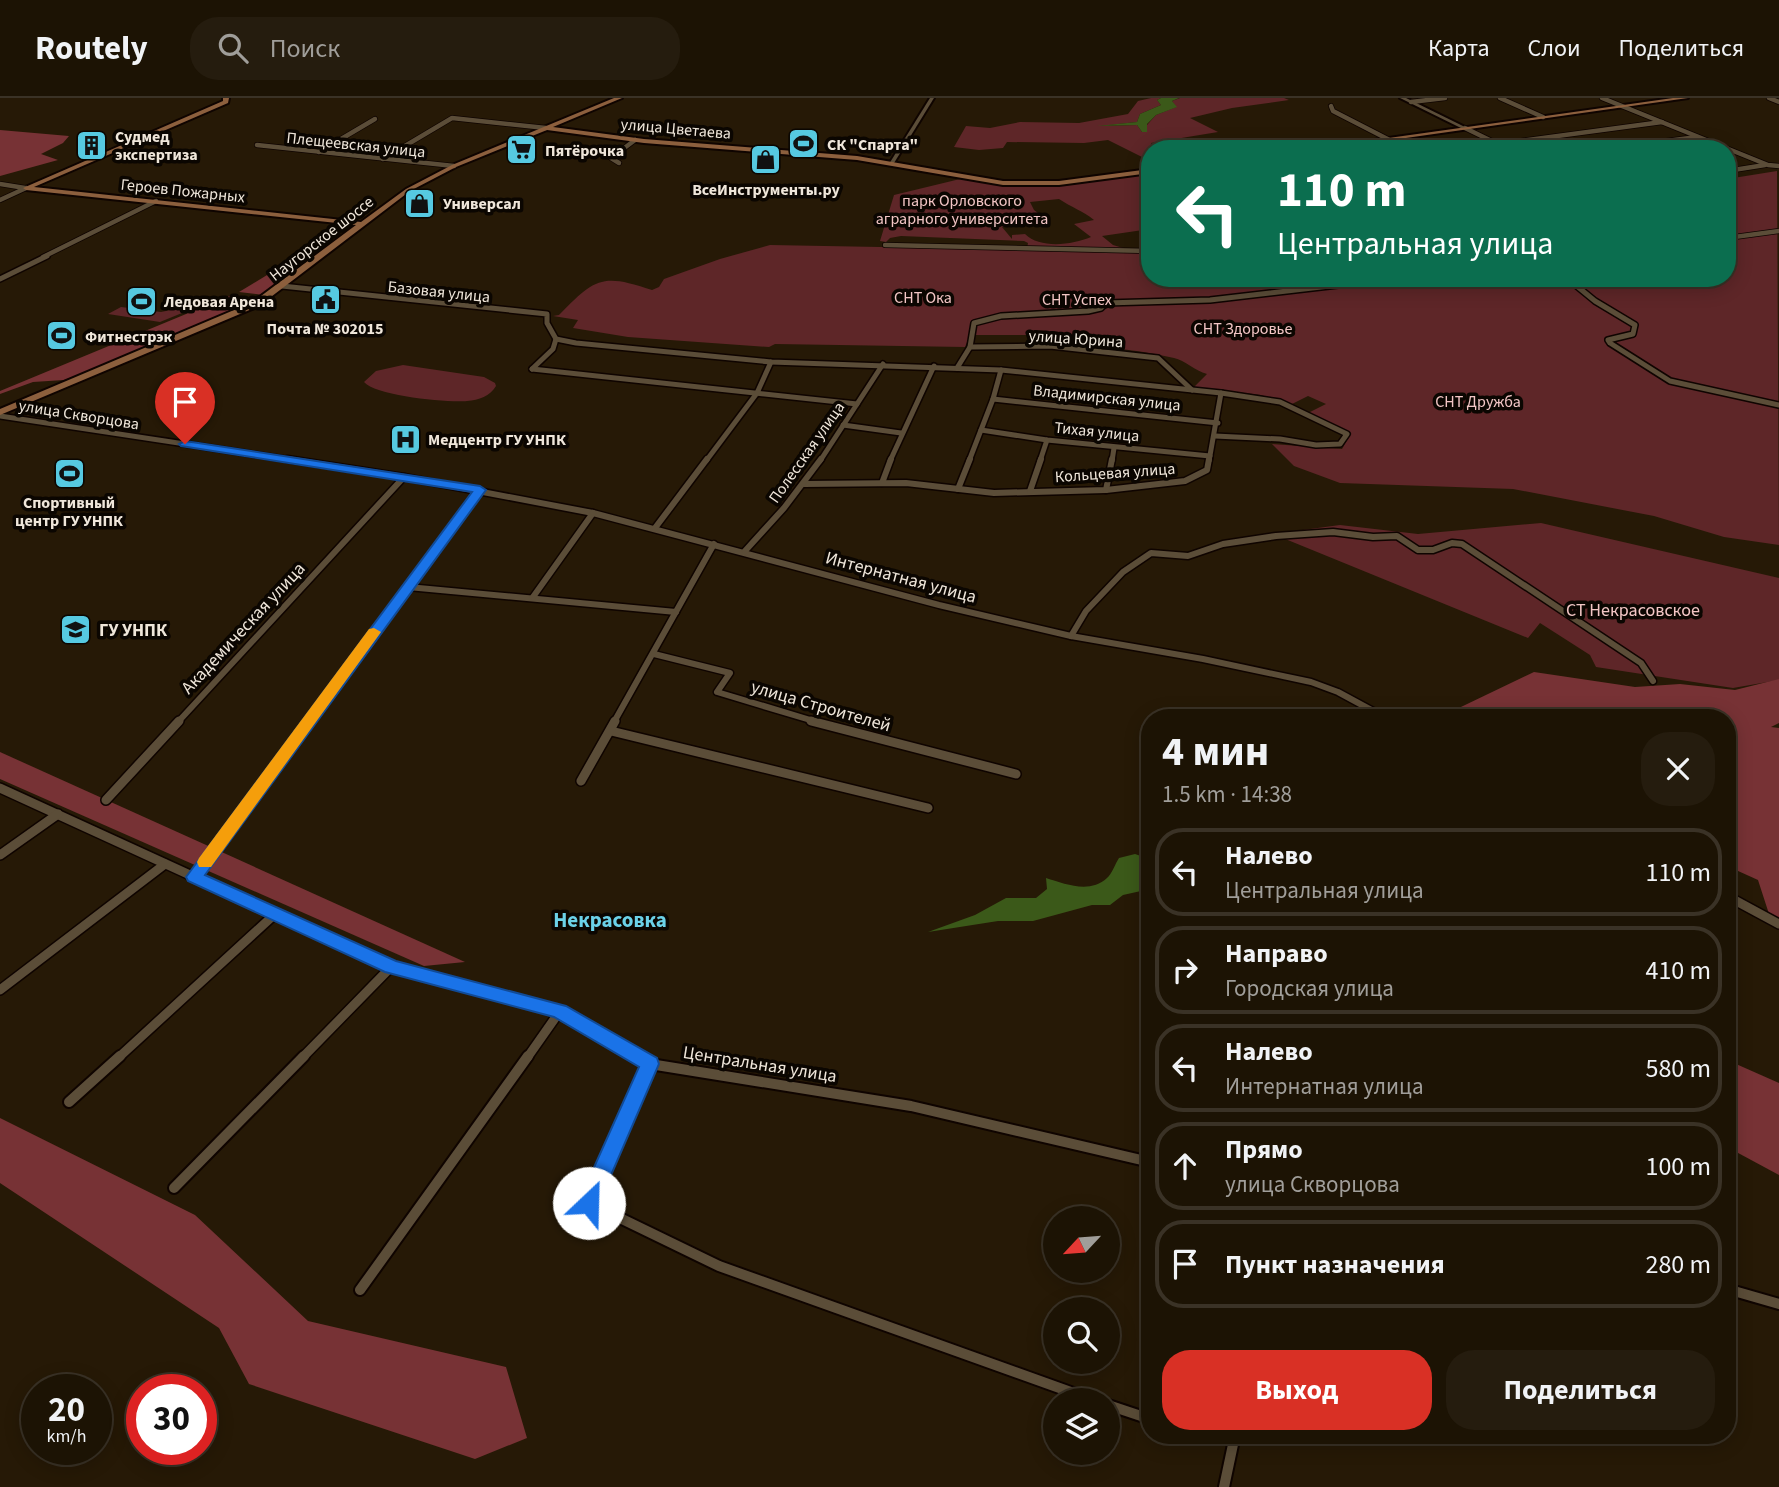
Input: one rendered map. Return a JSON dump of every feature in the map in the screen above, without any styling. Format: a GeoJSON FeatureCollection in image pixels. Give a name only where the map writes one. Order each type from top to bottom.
{"type":"FeatureCollection","features":[{"type":"Feature","properties":{"kind":"main road"},"geometry":{"type":"LineString","coordinates":[[26,188],[226,102],[227,98]]}},
{"type":"Feature","properties":{"kind":"main road","name":"Наугорское шоссе"},"geometry":{"type":"LineString","coordinates":[[0,414],[256,304],[408,190],[454,166],[619,98]]}},
{"type":"Feature","properties":{"kind":"main road"},"geometry":{"type":"LineString","coordinates":[[1380,140],[1685,98]]}},
{"type":"Feature","properties":{"kind":"main road","name":"улица Цветаева"},"geometry":{"type":"LineString","coordinates":[[546,128],[635,140],[852,157],[975,180],[1017,183],[1069,182],[1141,172]]}},
{"type":"Feature","properties":{"kind":"main road","name":"Героев Пожарных"},"geometry":{"type":"LineString","coordinates":[[26,188],[362,224]]}},
{"type":"Feature","properties":{"kind":"street"},"geometry":{"type":"LineString","coordinates":[[891,163],[932,98]]}},
{"type":"Feature","properties":{"kind":"street"},"geometry":{"type":"LineString","coordinates":[[1402,98],[1490,140]]}},
{"type":"Feature","properties":{"kind":"street"},"geometry":{"type":"LineString","coordinates":[[1411,102],[1446,98]]}},
{"type":"Feature","properties":{"kind":"street"},"geometry":{"type":"LineString","coordinates":[[1500,98],[1543,117]]}},
{"type":"Feature","properties":{"kind":"street"},"geometry":{"type":"LineString","coordinates":[[1602,98],[1707,140]]}},
{"type":"Feature","properties":{"kind":"street"},"geometry":{"type":"LineString","coordinates":[[1769,98],[1779,102]]}},
{"type":"Feature","properties":{"kind":"street"},"geometry":{"type":"LineString","coordinates":[[1331,107],[1333,111],[1388,139]]}},
{"type":"Feature","properties":{"kind":"street","name":"улица Цветаева"},"geometry":{"type":"LineString","coordinates":[[382,159],[449,119],[459,117],[546,128]]}},
{"type":"Feature","properties":{"kind":"street"},"geometry":{"type":"LineString","coordinates":[[319,152],[375,118]]}},
{"type":"Feature","properties":{"kind":"street"},"geometry":{"type":"LineString","coordinates":[[1528,140],[1662,122]]}},
{"type":"Feature","properties":{"kind":"street"},"geometry":{"type":"LineString","coordinates":[[1670,140],[1698,136]]}},
{"type":"Feature","properties":{"kind":"street"},"geometry":{"type":"LineString","coordinates":[[619,163],[611,158],[635,140]]}},
{"type":"Feature","properties":{"kind":"street","name":"Плещеевская улица"},"geometry":{"type":"LineString","coordinates":[[257,145],[454,166]]}},
{"type":"Feature","properties":{"kind":"street"},"geometry":{"type":"LineString","coordinates":[[1736,153],[1768,165]]}},
{"type":"Feature","properties":{"kind":"street"},"geometry":{"type":"LineString","coordinates":[[1736,170],[1779,166]]}},
{"type":"Feature","properties":{"kind":"street"},"geometry":{"type":"LineString","coordinates":[[0,184],[26,188]]}},
{"type":"Feature","properties":{"kind":"street"},"geometry":{"type":"LineString","coordinates":[[0,200],[26,188]]}},
{"type":"Feature","properties":{"kind":"street"},"geometry":{"type":"LineString","coordinates":[[0,279],[156,201]]}},
{"type":"Feature","properties":{"kind":"street"},"geometry":{"type":"LineString","coordinates":[[1736,237],[1779,231]]}},
{"type":"Feature","properties":{"kind":"street"},"geometry":{"type":"LineString","coordinates":[[885,245],[1141,251]]}},
{"type":"Feature","properties":{"kind":"street","name":"Базовая улица"},"geometry":{"type":"LineString","coordinates":[[282,286],[547,314],[547,323],[556,339]]}},
{"type":"Feature","properties":{"kind":"street"},"geometry":{"type":"LineString","coordinates":[[957,368],[970,347],[974,323],[1001,316],[1095,310],[1106,303],[1218,299],[1321,287]]}},
{"type":"Feature","properties":{"kind":"street"},"geometry":{"type":"LineString","coordinates":[[1578,287],[1635,326],[1633,334],[1608,340],[1660,376],[1670,381],[1779,405]]}},
{"type":"Feature","properties":{"kind":"street"},"geometry":{"type":"LineString","coordinates":[[858,404],[532,369],[553,349],[556,339],[771,362],[1001,370],[1221,393],[1280,402],[1347,434],[1340,443],[1316,445],[1280,439],[1215,436]]}},
{"type":"Feature","properties":{"kind":"street","name":"улица Юрина"},"geometry":{"type":"LineString","coordinates":[[970,347],[1050,345],[1158,358],[1192,390]]}},
{"type":"Feature","properties":{"kind":"street"},"geometry":{"type":"LineString","coordinates":[[655,528],[757,393],[771,362]]}},
{"type":"Feature","properties":{"kind":"street","name":"Полесская улица"},"geometry":{"type":"LineString","coordinates":[[745,551],[766,531],[804,484],[883,364]]}},
{"type":"Feature","properties":{"kind":"street"},"geometry":{"type":"LineString","coordinates":[[882,483],[901,433],[934,366]]}},
{"type":"Feature","properties":{"kind":"street"},"geometry":{"type":"LineString","coordinates":[[958,489],[993,399],[1001,370]]}},
{"type":"Feature","properties":{"kind":"street","name":"Кольцевая улица"},"geometry":{"type":"LineString","coordinates":[[804,484],[882,483],[994,492],[1106,489],[1191,479],[1208,470],[1221,393]]}},
{"type":"Feature","properties":{"kind":"street","name":"Владимирская улица"},"geometry":{"type":"LineString","coordinates":[[993,399],[1218,423]]}},
{"type":"Feature","properties":{"kind":"street","name":"улица Скворцова"},"geometry":{"type":"LineString","coordinates":[[0,414],[404,477]]}},
{"type":"Feature","properties":{"kind":"street"},"geometry":{"type":"LineString","coordinates":[[843,425],[901,433]]}},
{"type":"Feature","properties":{"kind":"street","name":"Тихая улица"},"geometry":{"type":"LineString","coordinates":[[981,430],[1047,440],[1210,456]]}},
{"type":"Feature","properties":{"kind":"street"},"geometry":{"type":"LineString","coordinates":[[1030,491],[1047,440]]}},
{"type":"Feature","properties":{"kind":"street"},"geometry":{"type":"LineString","coordinates":[[1106,489],[1114,447]]}},
{"type":"Feature","properties":{"kind":"street","name":"Интернатная улица"},"geometry":{"type":"LineString","coordinates":[[404,477],[593,513],[745,551],[939,605],[1071,636],[1203,659],[1311,682],[1338,692],[1369,709]]}},
{"type":"Feature","properties":{"kind":"street","name":"Академическая улица"},"geometry":{"type":"LineString","coordinates":[[106,800],[404,477]]}},
{"type":"Feature","properties":{"kind":"street"},"geometry":{"type":"LineString","coordinates":[[194,877],[480,490]]}},
{"type":"Feature","properties":{"kind":"street"},"geometry":{"type":"LineString","coordinates":[[533,597],[593,513]]}},
{"type":"Feature","properties":{"kind":"street"},"geometry":{"type":"LineString","coordinates":[[1071,636],[1086,611],[1123,572],[1151,553],[1198,554],[1223,544],[1276,536],[1333,533],[1373,537],[1397,536],[1418,550],[1433,550],[1452,543],[1462,544],[1641,663],[1654,681]]}},
{"type":"Feature","properties":{"kind":"street"},"geometry":{"type":"LineString","coordinates":[[581,781],[714,544]]}},
{"type":"Feature","properties":{"kind":"street"},"geometry":{"type":"LineString","coordinates":[[408,587],[676,612]]}},
{"type":"Feature","properties":{"kind":"street","name":"улица Строителей"},"geometry":{"type":"LineString","coordinates":[[654,654],[730,673],[717,692],[846,732],[1016,774]]}},
{"type":"Feature","properties":{"kind":"street"},"geometry":{"type":"LineString","coordinates":[[611,731],[928,808]]}},
{"type":"Feature","properties":{"kind":"street","name":"Центральная улица"},"geometry":{"type":"LineString","coordinates":[[0,788],[391,967],[559,1011],[650,1064],[911,1106],[1141,1161]]}},
{"type":"Feature","properties":{"kind":"street"},"geometry":{"type":"LineString","coordinates":[[0,855],[58,814]]}},
{"type":"Feature","properties":{"kind":"street"},"geometry":{"type":"LineString","coordinates":[[0,990],[165,864]]}},
{"type":"Feature","properties":{"kind":"street"},"geometry":{"type":"LineString","coordinates":[[1736,901],[1779,923]]}},
{"type":"Feature","properties":{"kind":"street"},"geometry":{"type":"LineString","coordinates":[[69,1102],[275,914]]}},
{"type":"Feature","properties":{"kind":"street"},"geometry":{"type":"LineString","coordinates":[[174,1188],[391,967]]}},
{"type":"Feature","properties":{"kind":"street"},"geometry":{"type":"LineString","coordinates":[[360,1290],[559,1011]]}},
{"type":"Feature","properties":{"kind":"street"},"geometry":{"type":"LineString","coordinates":[[650,1064],[589,1203],[719,1266],[1060,1388]]}},
{"type":"Feature","properties":{"kind":"street"},"geometry":{"type":"LineString","coordinates":[[1736,1292],[1779,1304]]}},
{"type":"Feature","properties":{"kind":"street"},"geometry":{"type":"LineString","coordinates":[[1120,1409],[1141,1416]]}},
{"type":"Feature","properties":{"kind":"street"},"geometry":{"type":"LineString","coordinates":[[1224,1487],[1234,1444]]}},
{"type":"Feature","properties":{"kind":"green space"},"geometry":{"type":"Polygon","coordinates":[[[1161,98],[1157,100],[1161,105],[1140,114],[1137,122],[1100,126],[1137,125],[1142,132],[1147,132],[1147,125],[1156,115],[1176,107],[1172,101],[1180,98],[1289,100],[1232,108],[1190,118],[1218,132],[1169,140],[1141,140],[1141,156],[1108,140],[1084,143],[1007,142],[1003,148],[979,150],[954,147],[966,126],[990,128],[1020,122],[1079,123],[1128,114],[1138,101],[1161,98]]]}},
{"type":"Feature","properties":{"kind":"green space"},"geometry":{"type":"Polygon","coordinates":[[[1777,171],[1779,545],[1724,537],[1654,516],[1513,489],[1340,483],[1294,466],[1272,444],[1342,449],[1350,435],[1308,413],[1326,404],[1308,396],[1290,405],[1261,395],[1194,387],[1207,374],[1178,359],[1157,355],[1106,347],[1037,344],[1034,335],[970,335],[965,347],[775,344],[769,347],[628,337],[573,328],[578,320],[553,316],[559,315],[582,293],[600,282],[621,282],[652,290],[659,287],[664,279],[770,245],[1141,252],[1141,287],[1736,287],[1736,178],[1777,171]]]}},
{"type":"Feature","properties":{"kind":"green space","name":"парк Орловского аграрного университета"},"geometry":{"type":"Polygon","coordinates":[[[1141,175],[1141,230],[1102,236],[1113,245],[1123,248],[1027,248],[1028,243],[1024,241],[901,236],[890,238],[886,242],[880,241],[894,195],[960,179],[1062,186],[1141,175]],[[1059,199],[1030,202],[1034,210],[1046,219],[1002,227],[1012,239],[1012,235],[1025,234],[1047,244],[1066,244],[1091,237],[1074,224],[1094,220],[1059,199]]]}},
{"type":"Feature","properties":{"kind":"green space"},"geometry":{"type":"Polygon","coordinates":[[[209,302],[160,322],[108,314],[121,307],[161,312],[209,302]]]}},
{"type":"Feature","properties":{"kind":"green space"},"geometry":{"type":"Polygon","coordinates":[[[403,365],[484,377],[496,386],[480,398],[458,401],[397,395],[364,382],[376,371],[403,365]]]}},
{"type":"Feature","properties":{"kind":"green space","name":"СТ Некрасовское"},"geometry":{"type":"Polygon","coordinates":[[[1541,523],[1779,578],[1779,680],[1733,688],[1596,667],[1590,655],[1540,623],[1528,638],[1273,534],[1340,525],[1418,534],[1541,523]]]}},
{"type":"Feature","properties":{"kind":"shaded area"},"geometry":{"type":"Polygon","coordinates":[[[1179,98],[1172,101],[1177,107],[1156,115],[1147,124],[1147,132],[1142,132],[1137,125],[1097,126],[1137,122],[1140,114],[1161,105],[1157,100],[1179,98]]]}},
{"type":"Feature","properties":{"kind":"shaded area"},"geometry":{"type":"Polygon","coordinates":[[[0,130],[69,136],[63,143],[41,154],[58,160],[0,176],[0,130]]]}},
{"type":"Feature","properties":{"kind":"shaded area"},"geometry":{"type":"Polygon","coordinates":[[[300,256],[314,256],[264,295],[239,292],[272,272],[282,272],[302,258],[300,256]]]}},
{"type":"Feature","properties":{"kind":"shaded area"},"geometry":{"type":"Polygon","coordinates":[[[232,295],[256,298],[256,301],[103,366],[64,380],[33,382],[0,394],[0,391],[232,295]]]}},
{"type":"Feature","properties":{"kind":"shaded area"},"geometry":{"type":"Polygon","coordinates":[[[1534,672],[1635,687],[1680,684],[1735,690],[1779,679],[1779,723],[1771,727],[1779,728],[1779,920],[1769,914],[1758,880],[1736,870],[1736,709],[1457,709],[1534,672]]]}},
{"type":"Feature","properties":{"kind":"shaded area"},"geometry":{"type":"Polygon","coordinates":[[[0,752],[465,962],[424,966],[0,779],[0,752]]]}},
{"type":"Feature","properties":{"kind":"shaded area"},"geometry":{"type":"Polygon","coordinates":[[[1135,854],[1141,856],[1141,891],[1123,895],[1110,905],[1092,905],[1033,921],[998,921],[928,932],[975,915],[1006,898],[1036,898],[1047,889],[1046,878],[1077,886],[1093,886],[1109,876],[1119,858],[1135,854]]]}},
{"type":"Feature","properties":{"kind":"shaded area"},"geometry":{"type":"Polygon","coordinates":[[[1736,1064],[1779,1083],[1779,1175],[1736,1152],[1736,1064]]]}},
{"type":"Feature","properties":{"kind":"shaded area"},"geometry":{"type":"Polygon","coordinates":[[[0,1118],[195,1215],[308,1321],[506,1367],[527,1438],[475,1459],[249,1384],[219,1328],[0,1183],[0,1118]]]}},
{"type":"Feature","properties":{"kind":"slow traffic"},"geometry":{"type":"LineString","coordinates":[[205,862],[374,632]]}},
{"type":"Feature","properties":{"kind":"place","name":"СК \"Спарта\""},"geometry":{"type":"Point","coordinates":[804,144]}},
{"type":"Feature","properties":{"kind":"place","name":"Судмед экспертиза"},"geometry":{"type":"Point","coordinates":[92,145]}},
{"type":"Feature","properties":{"kind":"place","name":"Пятёрочка"},"geometry":{"type":"Point","coordinates":[522,150]}},
{"type":"Feature","properties":{"kind":"place","name":"ВсеИнструменты.ру"},"geometry":{"type":"Point","coordinates":[766,160]}},
{"type":"Feature","properties":{"kind":"place","name":"Универсал"},"geometry":{"type":"Point","coordinates":[420,203]}},
{"type":"Feature","properties":{"kind":"place","name":"Почта № 302015"},"geometry":{"type":"Point","coordinates":[325,299]}},
{"type":"Feature","properties":{"kind":"place","name":"Ледовая Арена"},"geometry":{"type":"Point","coordinates":[141,301]}},
{"type":"Feature","properties":{"kind":"place","name":"Фитнестрэк"},"geometry":{"type":"Point","coordinates":[62,336]}},
{"type":"Feature","properties":{"kind":"place","name":"Медцентр ГУ УНПК"},"geometry":{"type":"Point","coordinates":[405,439]}},
{"type":"Feature","properties":{"kind":"place","name":"Спортивный центр ГУ УНПК"},"geometry":{"type":"Point","coordinates":[69,473]}},
{"type":"Feature","properties":{"kind":"place","name":"ГУ УНПК"},"geometry":{"type":"Point","coordinates":[76,630]}},
{"type":"Feature","properties":{"kind":"district","name":"Некрасовка"},"geometry":{"type":"Point","coordinates":[610,920]}},
{"type":"Feature","properties":{"kind":"route"},"geometry":{"type":"LineString","coordinates":[[185,444],[480,490],[194,877],[391,967],[559,1011],[650,1064],[589,1203]]}},
{"type":"Feature","properties":{"kind":"park label","name":"СНТ Ока"},"geometry":{"type":"Point","coordinates":[923,297]}},
{"type":"Feature","properties":{"kind":"park label","name":"СНТ Успех"},"geometry":{"type":"Point","coordinates":[1077,299]}},
{"type":"Feature","properties":{"kind":"park label","name":"СНТ Здоровье"},"geometry":{"type":"Point","coordinates":[1243,328]}},
{"type":"Feature","properties":{"kind":"park label","name":"СНТ Дружба"},"geometry":{"type":"Point","coordinates":[1478,401]}}]}
